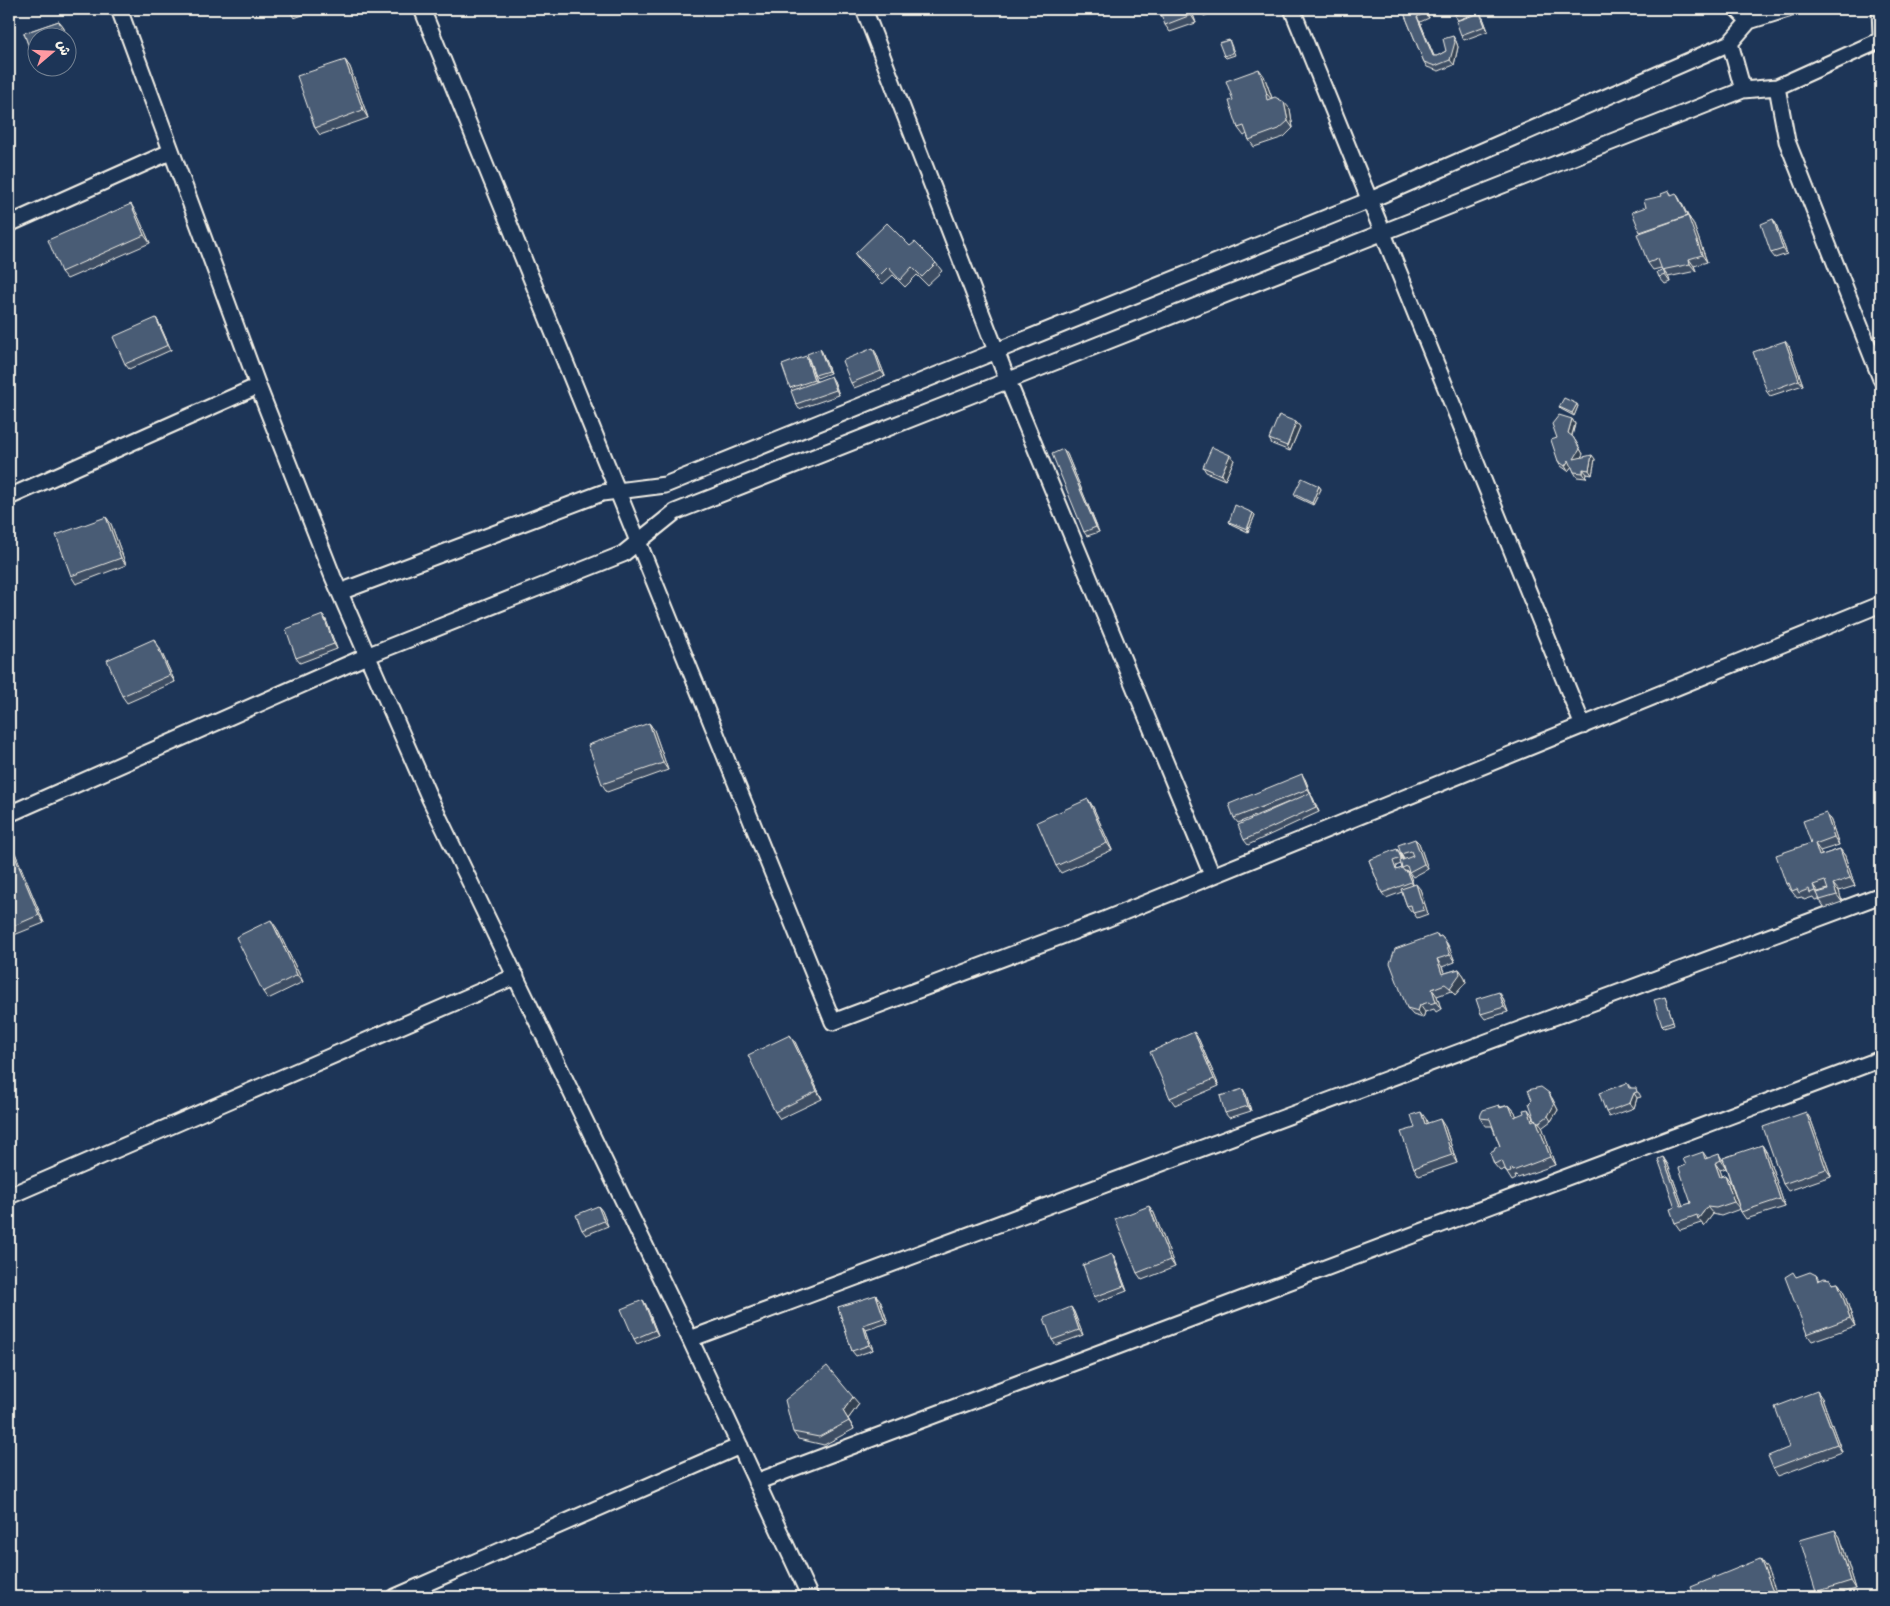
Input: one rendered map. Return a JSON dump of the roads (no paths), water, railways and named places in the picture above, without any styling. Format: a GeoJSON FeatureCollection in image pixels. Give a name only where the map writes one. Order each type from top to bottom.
{"type":"FeatureCollection","features":[{"type":"Feature","properties":{"kind":"street"},"geometry":{"type":"LineString","coordinates":[[119,9],[170,152],[258,386],[340,592],[430,799],[690,1339],[810,1597]]}},
{"type":"Feature","properties":{"kind":"street"},"geometry":{"type":"LineString","coordinates":[[422,9],[833,1022],[1104,920],[1881,604]]}},
{"type":"Feature","properties":{"kind":"street"},"geometry":{"type":"LineString","coordinates":[[864,9],[1007,379],[1212,875]]}},
{"type":"Feature","properties":{"kind":"street"},"geometry":{"type":"LineString","coordinates":[[1292,9],[1583,726]]}},
{"type":"Feature","properties":{"kind":"street"},"geometry":{"type":"LineString","coordinates":[[1737,9],[1749,21]]}},
{"type":"Feature","properties":{"kind":"street"},"geometry":{"type":"LineString","coordinates":[[340,592],[473,541],[617,490],[665,485],[996,349],[1370,200],[1730,43],[1749,21],[1788,9]]}},
{"type":"Feature","properties":{"kind":"street"},"geometry":{"type":"LineString","coordinates":[[1880,9],[1881,35]]}},
{"type":"Feature","properties":{"kind":"street"},"geometry":{"type":"LineString","coordinates":[[9,814],[369,655],[623,554],[638,544],[675,512],[1007,379],[1743,90],[1777,87],[1881,40]]}},
{"type":"Feature","properties":{"kind":"street"},"geometry":{"type":"LineString","coordinates":[[1730,43],[1743,90]]}},
{"type":"Feature","properties":{"kind":"street"},"geometry":{"type":"LineString","coordinates":[[1777,87],[1788,141],[1881,379]]}},
{"type":"Feature","properties":{"kind":"street"},"geometry":{"type":"LineString","coordinates":[[9,224],[170,152]]}},
{"type":"Feature","properties":{"kind":"street"},"geometry":{"type":"LineString","coordinates":[[9,498],[258,386]]}},
{"type":"Feature","properties":{"kind":"street"},"geometry":{"type":"LineString","coordinates":[[690,1339],[1098,1189],[1881,895]]}},
{"type":"Feature","properties":{"kind":"street"},"geometry":{"type":"LineString","coordinates":[[9,1196],[516,976]]}},
{"type":"Feature","properties":{"kind":"street"},"geometry":{"type":"LineString","coordinates":[[756,1482],[1881,1059]]}},
{"type":"Feature","properties":{"kind":"street"},"geometry":{"type":"LineString","coordinates":[[395,1597],[740,1446]]}}]}
